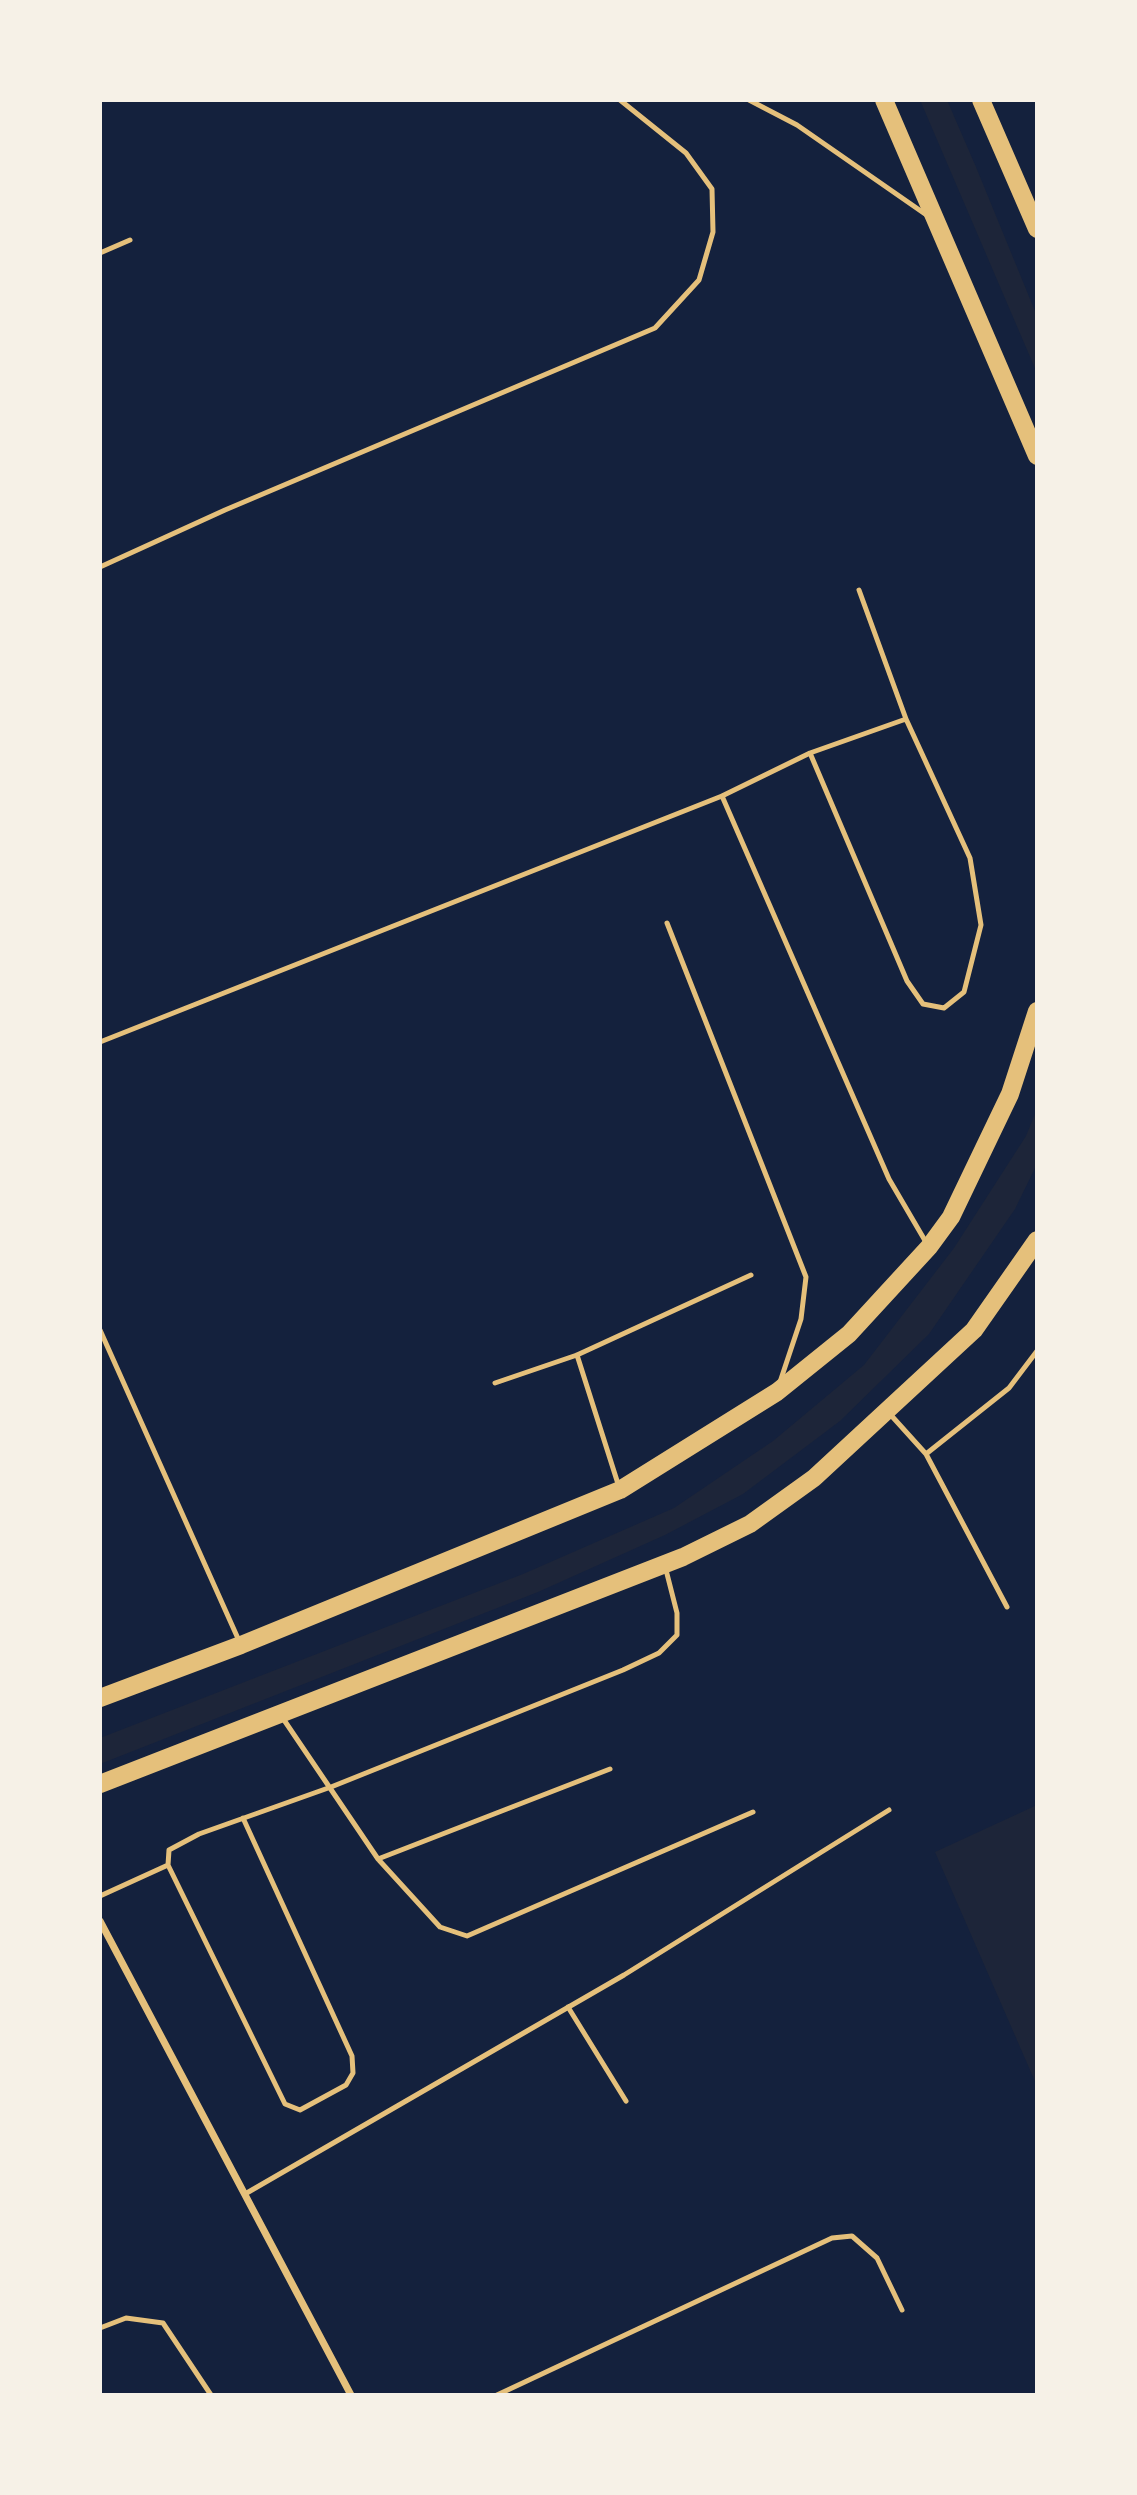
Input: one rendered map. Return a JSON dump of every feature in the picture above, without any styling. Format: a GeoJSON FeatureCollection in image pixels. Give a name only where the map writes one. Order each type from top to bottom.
{"type":"FeatureCollection","features":[{"type":"Feature","properties":{"kind":"main road"},"geometry":{"type":"LineString","coordinates":[[884,100],[1037,456]]}},
{"type":"Feature","properties":{"kind":"main road"},"geometry":{"type":"LineString","coordinates":[[981,100],[1037,229]]}},
{"type":"Feature","properties":{"kind":"main road"},"geometry":{"type":"LineString","coordinates":[[100,1698],[242,1646],[620,1490],[777,1392],[849,1334],[929,1247],[950,1217],[1010,1094],[1037,1011]]}},
{"type":"Feature","properties":{"kind":"main road"},"geometry":{"type":"LineString","coordinates":[[100,1784],[664,1564],[750,1524],[814,1478],[974,1330],[1037,1240]]}},
{"type":"Feature","properties":{"kind":"street"},"geometry":{"type":"LineString","coordinates":[[100,1921],[352,2395]]}},
{"type":"Feature","properties":{"kind":"lane"},"geometry":{"type":"LineString","coordinates":[[100,567],[225,510],[655,328],[699,280],[713,232],[712,189],[686,153],[620,100]]}},
{"type":"Feature","properties":{"kind":"lane"},"geometry":{"type":"LineString","coordinates":[[749,100],[797,125],[937,222]]}},
{"type":"Feature","properties":{"kind":"lane"},"geometry":{"type":"LineString","coordinates":[[100,253],[130,240]]}},
{"type":"Feature","properties":{"kind":"lane"},"geometry":{"type":"LineString","coordinates":[[810,753],[907,981],[923,1004],[944,1008],[964,992],[981,925],[974,870],[905,719],[859,590]]}},
{"type":"Feature","properties":{"kind":"lane"},"geometry":{"type":"LineString","coordinates":[[100,1041],[722,796],[810,753],[905,719]]}},
{"type":"Feature","properties":{"kind":"lane"},"geometry":{"type":"LineString","coordinates":[[722,796],[889,1179],[929,1247]]}},
{"type":"Feature","properties":{"kind":"lane"},"geometry":{"type":"LineString","coordinates":[[667,923],[806,1277],[801,1319],[777,1392]]}},
{"type":"Feature","properties":{"kind":"lane"},"geometry":{"type":"LineString","coordinates":[[495,1383],[577,1355],[751,1275]]}},
{"type":"Feature","properties":{"kind":"lane"},"geometry":{"type":"LineString","coordinates":[[100,1329],[242,1646]]}},
{"type":"Feature","properties":{"kind":"lane"},"geometry":{"type":"LineString","coordinates":[[926,1454],[1009,1388],[1037,1351]]}},
{"type":"Feature","properties":{"kind":"lane"},"geometry":{"type":"LineString","coordinates":[[577,1355],[620,1490]]}},
{"type":"Feature","properties":{"kind":"lane"},"geometry":{"type":"LineString","coordinates":[[887,1411],[926,1454],[1007,1607]]}},
{"type":"Feature","properties":{"kind":"lane"},"geometry":{"type":"LineString","coordinates":[[243,1818],[352,2056],[354,2073],[346,2085],[300,2110],[285,2104],[168,1865],[169,1850],[183,1840],[243,1818],[331,1787],[623,1671],[659,1653],[677,1635],[677,1613],[664,1564]]}},
{"type":"Feature","properties":{"kind":"lane"},"geometry":{"type":"LineString","coordinates":[[281,1714],[308,1759],[331,1787],[378,1859],[440,1927],[467,1936],[753,1812]]}},
{"type":"Feature","properties":{"kind":"lane"},"geometry":{"type":"LineString","coordinates":[[378,1859],[610,1769]]}},
{"type":"Feature","properties":{"kind":"lane"},"geometry":{"type":"LineString","coordinates":[[245,2194],[568,2007],[889,1810]]}},
{"type":"Feature","properties":{"kind":"lane"},"geometry":{"type":"LineString","coordinates":[[100,1896],[168,1865]]}},
{"type":"Feature","properties":{"kind":"lane"},"geometry":{"type":"LineString","coordinates":[[568,2007],[626,2101]]}},
{"type":"Feature","properties":{"kind":"lane"},"geometry":{"type":"LineString","coordinates":[[497,2395],[832,2238],[852,2236],[877,2258],[902,2310]]}},
{"type":"Feature","properties":{"kind":"lane"},"geometry":{"type":"LineString","coordinates":[[100,2328],[126,2318],[163,2323],[211,2395]]}},
{"type":"Feature","properties":{"kind":"shaded area"},"geometry":{"type":"Polygon","coordinates":[[[920,100],[947,100],[976,167],[1037,316],[1037,373],[920,100]]]}},
{"type":"Feature","properties":{"kind":"shaded area"},"geometry":{"type":"Polygon","coordinates":[[[1037,1109],[1037,1164],[1015,1209],[929,1334],[840,1421],[743,1494],[665,1535],[538,1592],[100,1764],[100,1738],[523,1574],[674,1508],[773,1441],[864,1365],[954,1248],[1026,1136],[1037,1109]]]}},
{"type":"Feature","properties":{"kind":"shaded area"},"geometry":{"type":"Polygon","coordinates":[[[1037,1805],[1037,2086],[935,1852],[1037,1805]]]}}]}
